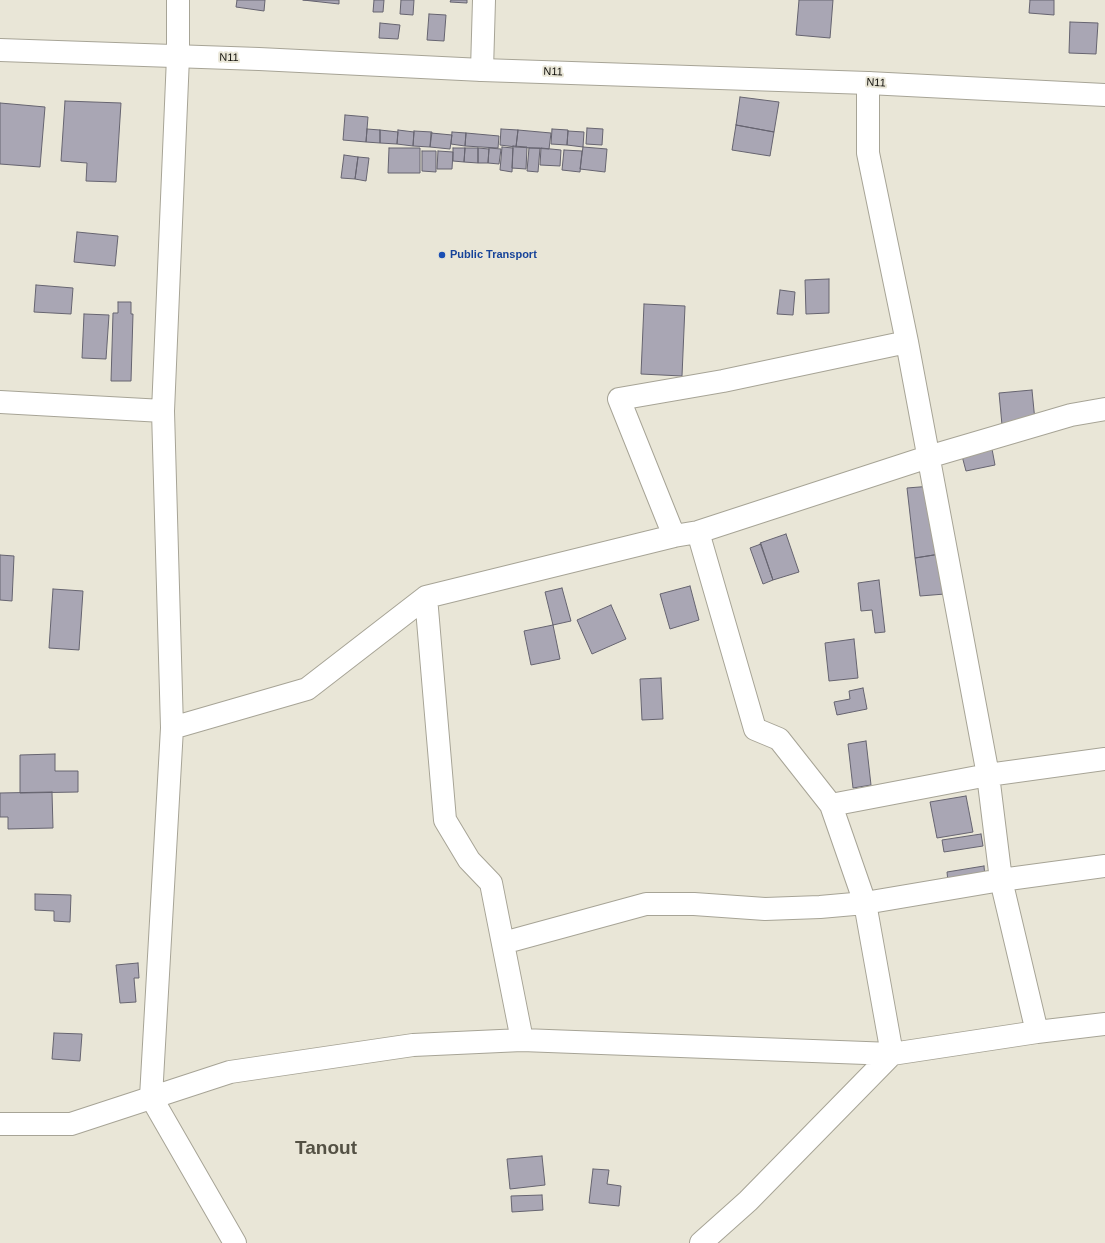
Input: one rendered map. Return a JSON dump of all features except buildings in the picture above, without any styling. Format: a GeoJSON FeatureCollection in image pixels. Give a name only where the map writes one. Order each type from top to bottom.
{"type":"FeatureCollection","features":[{"type":"Feature","properties":{"kind":"street"},"geometry":{"type":"LineString","coordinates":[[178,0],[178,57],[163,411],[172,728],[151,1097],[235,1243]]}},
{"type":"Feature","properties":{"kind":"street"},"geometry":{"type":"LineString","coordinates":[[482,70],[484,0]]}},
{"type":"Feature","properties":{"kind":"street","name":"N11"},"geometry":{"type":"LineString","coordinates":[[0,50],[259,59],[482,70],[868,83],[1105,95]]}},
{"type":"Feature","properties":{"kind":"street"},"geometry":{"type":"LineString","coordinates":[[868,83],[868,154],[907,342],[988,775],[1001,880],[1036,1032]]}},
{"type":"Feature","properties":{"kind":"street"},"geometry":{"type":"LineString","coordinates":[[674,536],[619,400],[724,381],[907,342]]}},
{"type":"Feature","properties":{"kind":"street"},"geometry":{"type":"LineString","coordinates":[[0,402],[163,411]]}},
{"type":"Feature","properties":{"kind":"street"},"geometry":{"type":"LineString","coordinates":[[172,728],[307,688],[426,597],[674,536],[698,532],[928,457],[1071,415],[1105,409]]}},
{"type":"Feature","properties":{"kind":"street"},"geometry":{"type":"LineString","coordinates":[[698,532],[755,729],[780,739],[831,805],[865,903],[892,1054]]}},
{"type":"Feature","properties":{"kind":"street"},"geometry":{"type":"LineString","coordinates":[[426,597],[445,820],[470,860],[491,883],[522,1040]]}},
{"type":"Feature","properties":{"kind":"street"},"geometry":{"type":"LineString","coordinates":[[831,805],[988,775],[1105,759]]}},
{"type":"Feature","properties":{"kind":"street"},"geometry":{"type":"LineString","coordinates":[[503,943],[646,904],[694,904],[766,909],[820,907],[865,903],[1001,880],[1105,866]]}},
{"type":"Feature","properties":{"kind":"street"},"geometry":{"type":"LineString","coordinates":[[0,1124],[71,1124],[230,1072],[413,1045],[522,1040],[892,1054],[1036,1032],[1105,1024]]}},
{"type":"Feature","properties":{"kind":"street"},"geometry":{"type":"LineString","coordinates":[[701,1243],[748,1201],[892,1054]]}},
{"type":"Feature","properties":{"kind":"place","name":"Public Transport"},"geometry":{"type":"Point","coordinates":[442,255]}},
{"type":"Feature","properties":{"kind":"district","name":"Tanout"},"geometry":{"type":"Point","coordinates":[326,1149]}}]}
